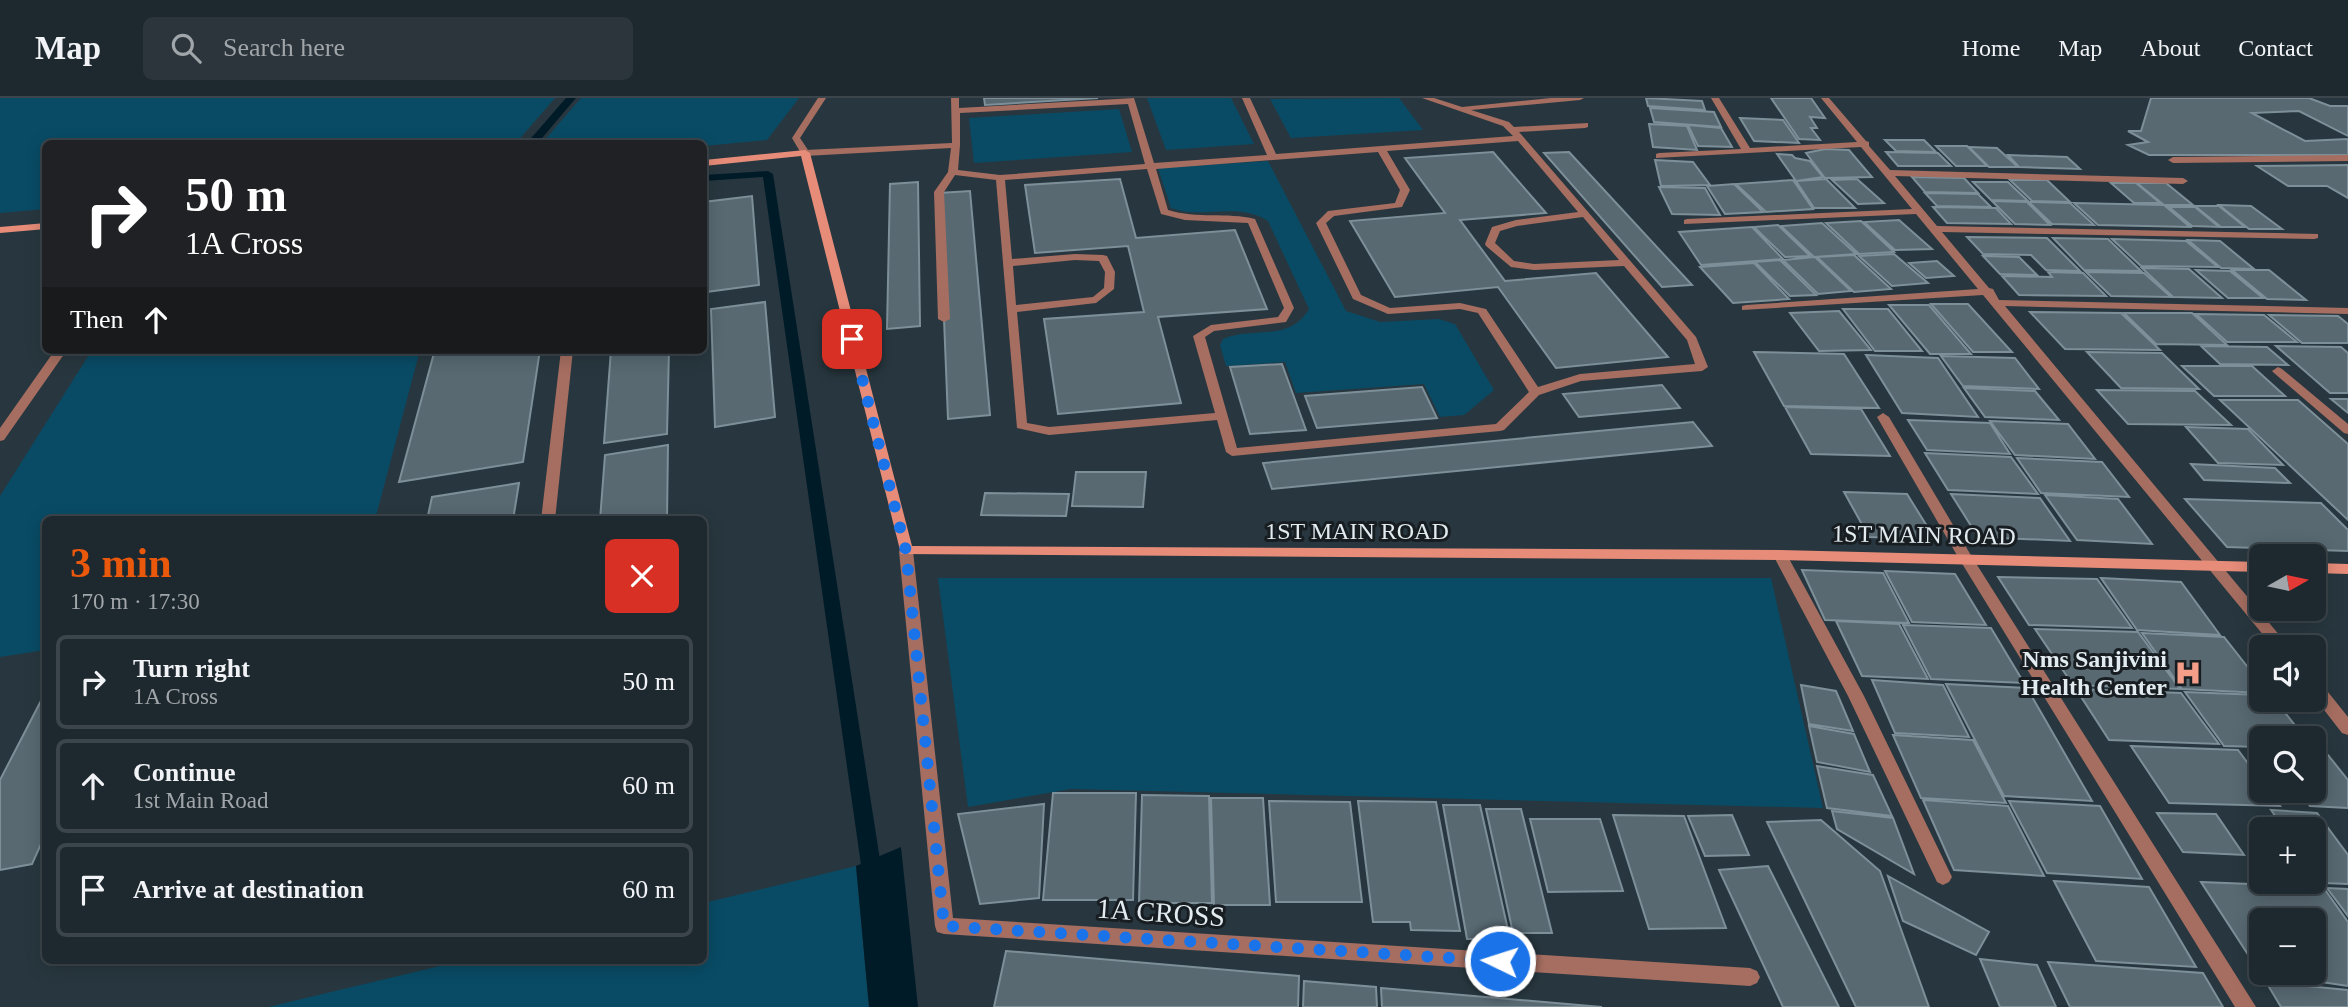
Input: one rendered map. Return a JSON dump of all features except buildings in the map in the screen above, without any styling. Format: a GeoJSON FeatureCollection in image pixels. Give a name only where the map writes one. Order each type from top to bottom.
{"type":"FeatureCollection","features":[{"type":"Feature","properties":{"kind":"street"},"geometry":{"type":"LineString","coordinates":[[822,98],[796,138],[806,153],[906,551]]}},
{"type":"Feature","properties":{"kind":"street"},"geometry":{"type":"LineString","coordinates":[[944,318],[939,192],[953,172],[956,145],[955,98]]}},
{"type":"Feature","properties":{"kind":"street"},"geometry":{"type":"LineString","coordinates":[[1246,98],[1273,157]]}},
{"type":"Feature","properties":{"kind":"street"},"geometry":{"type":"LineString","coordinates":[[955,111],[1131,99],[1164,212],[1178,218],[1236,216],[1252,221],[1289,308],[1282,320],[1211,328],[1199,336],[1232,452],[1500,427],[1535,392],[1580,378],[1702,367],[1692,339],[1506,124],[1426,98]]}},
{"type":"Feature","properties":{"kind":"street"},"geometry":{"type":"LineString","coordinates":[[1457,108],[1580,98]]}},
{"type":"Feature","properties":{"kind":"street"},"geometry":{"type":"LineString","coordinates":[[1715,98],[1747,151]]}},
{"type":"Feature","properties":{"kind":"street"},"geometry":{"type":"LineString","coordinates":[[1825,98],[1989,291],[2273,635]]}},
{"type":"Feature","properties":{"kind":"street"},"geometry":{"type":"LineString","coordinates":[[953,172],[1000,178],[1381,149],[1585,125]]}},
{"type":"Feature","properties":{"kind":"street"},"geometry":{"type":"LineString","coordinates":[[1659,156],[1866,144]]}},
{"type":"Feature","properties":{"kind":"street"},"geometry":{"type":"LineString","coordinates":[[707,163],[806,153],[956,145]]}},
{"type":"Feature","properties":{"kind":"street"},"geometry":{"type":"LineString","coordinates":[[1381,149],[1405,190],[1399,205],[1331,213],[1321,223],[1357,297],[1388,311],[1460,306],[1482,311],[1535,392]]}},
{"type":"Feature","properties":{"kind":"street"},"geometry":{"type":"LineString","coordinates":[[2173,160],[2348,158]]}},
{"type":"Feature","properties":{"kind":"street"},"geometry":{"type":"LineString","coordinates":[[1890,173],[2183,181]]}},
{"type":"Feature","properties":{"kind":"street"},"geometry":{"type":"LineString","coordinates":[[1000,178],[1021,425],[1049,431],[1222,416]]}},
{"type":"Feature","properties":{"kind":"street"},"geometry":{"type":"LineString","coordinates":[[1687,222],[1921,211]]}},
{"type":"Feature","properties":{"kind":"street"},"geometry":{"type":"LineString","coordinates":[[1586,215],[1516,223],[1496,229],[1490,244],[1511,264],[1534,267],[1627,263]]}},
{"type":"Feature","properties":{"kind":"street"},"geometry":{"type":"LineString","coordinates":[[0,230],[42,226]]}},
{"type":"Feature","properties":{"kind":"street"},"geometry":{"type":"LineString","coordinates":[[1937,229],[2314,236]]}},
{"type":"Feature","properties":{"kind":"street"},"geometry":{"type":"LineString","coordinates":[[1007,263],[1074,257],[1103,258],[1110,272],[1109,289],[1096,300],[1012,309]]}},
{"type":"Feature","properties":{"kind":"street"},"geometry":{"type":"LineString","coordinates":[[1746,308],[1989,291]]}},
{"type":"Feature","properties":{"kind":"street"},"geometry":{"type":"LineString","coordinates":[[1997,303],[2348,311]]}},
{"type":"Feature","properties":{"kind":"street"},"geometry":{"type":"LineString","coordinates":[[0,437],[58,354]]}},
{"type":"Feature","properties":{"kind":"street"},"geometry":{"type":"LineString","coordinates":[[548,516],[567,354]]}},
{"type":"Feature","properties":{"kind":"street"},"geometry":{"type":"LineString","coordinates":[[2277,371],[2348,430]]}},
{"type":"Feature","properties":{"kind":"street"},"geometry":{"type":"LineString","coordinates":[[1883,417],[1965,557],[2246,1007]]}},
{"type":"Feature","properties":{"kind":"street","name":"1ST MAIN ROAD"},"geometry":{"type":"LineString","coordinates":[[906,551],[1965,557],[2249,567]]}},
{"type":"Feature","properties":{"kind":"street","name":"1A CROSS"},"geometry":{"type":"LineString","coordinates":[[906,551],[944,926],[1749,977]]}},
{"type":"Feature","properties":{"kind":"street"},"geometry":{"type":"LineString","coordinates":[[1780,555],[1856,696],[1943,877]]}},
{"type":"Feature","properties":{"kind":"street"},"geometry":{"type":"LineString","coordinates":[[2326,568],[2348,569]]}},
{"type":"Feature","properties":{"kind":"street"},"geometry":{"type":"LineString","coordinates":[[2326,701],[2348,729]]}},
{"type":"Feature","properties":{"kind":"shaded area"},"geometry":{"type":"Polygon","coordinates":[[[0,98],[555,98],[519,140],[42,140],[42,209],[0,213],[0,98]]]}},
{"type":"Feature","properties":{"kind":"shaded area"},"geometry":{"type":"Polygon","coordinates":[[[581,98],[799,98],[767,140],[707,146],[707,140],[545,140],[581,98]]]}},
{"type":"Feature","properties":{"kind":"shaded area"},"geometry":{"type":"Polygon","coordinates":[[[1147,98],[1231,98],[1254,144],[1166,150],[1147,98]]]}},
{"type":"Feature","properties":{"kind":"shaded area"},"geometry":{"type":"Polygon","coordinates":[[[1399,98],[1423,130],[1291,138],[1270,99],[1399,98]]]}},
{"type":"Feature","properties":{"kind":"shaded area"},"geometry":{"type":"Polygon","coordinates":[[[1119,109],[1132,152],[974,163],[969,118],[1119,109]]]}},
{"type":"Feature","properties":{"kind":"shaded area"},"geometry":{"type":"Polygon","coordinates":[[[1268,161],[1346,311],[1380,322],[1439,319],[1455,324],[1494,390],[1464,415],[1440,417],[1424,384],[1296,393],[1285,362],[1226,366],[1220,345],[1223,339],[1234,335],[1281,330],[1301,320],[1309,309],[1268,221],[1244,212],[1195,212],[1171,208],[1158,168],[1268,161]]]}},
{"type":"Feature","properties":{"kind":"shaded area"},"geometry":{"type":"Polygon","coordinates":[[[89,354],[419,354],[376,516],[42,516],[42,650],[0,657],[0,496],[89,354]]]}},
{"type":"Feature","properties":{"kind":"shaded area"},"geometry":{"type":"Polygon","coordinates":[[[938,578],[1771,578],[1823,808],[1071,789],[968,807],[938,578]]]}},
{"type":"Feature","properties":{"kind":"shaded area"},"geometry":{"type":"Polygon","coordinates":[[[901,847],[918,1007],[869,1007],[856,866],[901,847]]]}},
{"type":"Feature","properties":{"kind":"shaded area"},"geometry":{"type":"Polygon","coordinates":[[[856,866],[869,1007],[268,1007],[448,964],[707,964],[707,902],[856,866]]]}},
{"type":"Feature","properties":{"kind":"waterway"},"geometry":{"type":"LineString","coordinates":[[534,140],[571,98]]}},
{"type":"Feature","properties":{"kind":"waterway"},"geometry":{"type":"LineString","coordinates":[[707,178],[768,174],[873,879]]}},
{"type":"Feature","properties":{"kind":"place","name":"Nms Sanjivini Health Center"},"geometry":{"type":"Point","coordinates":[2188,673]}},
{"type":"Feature","properties":{"kind":"route"},"geometry":{"type":"LineString","coordinates":[[852,339],[906,551],[944,926],[1500,961]]}}]}
